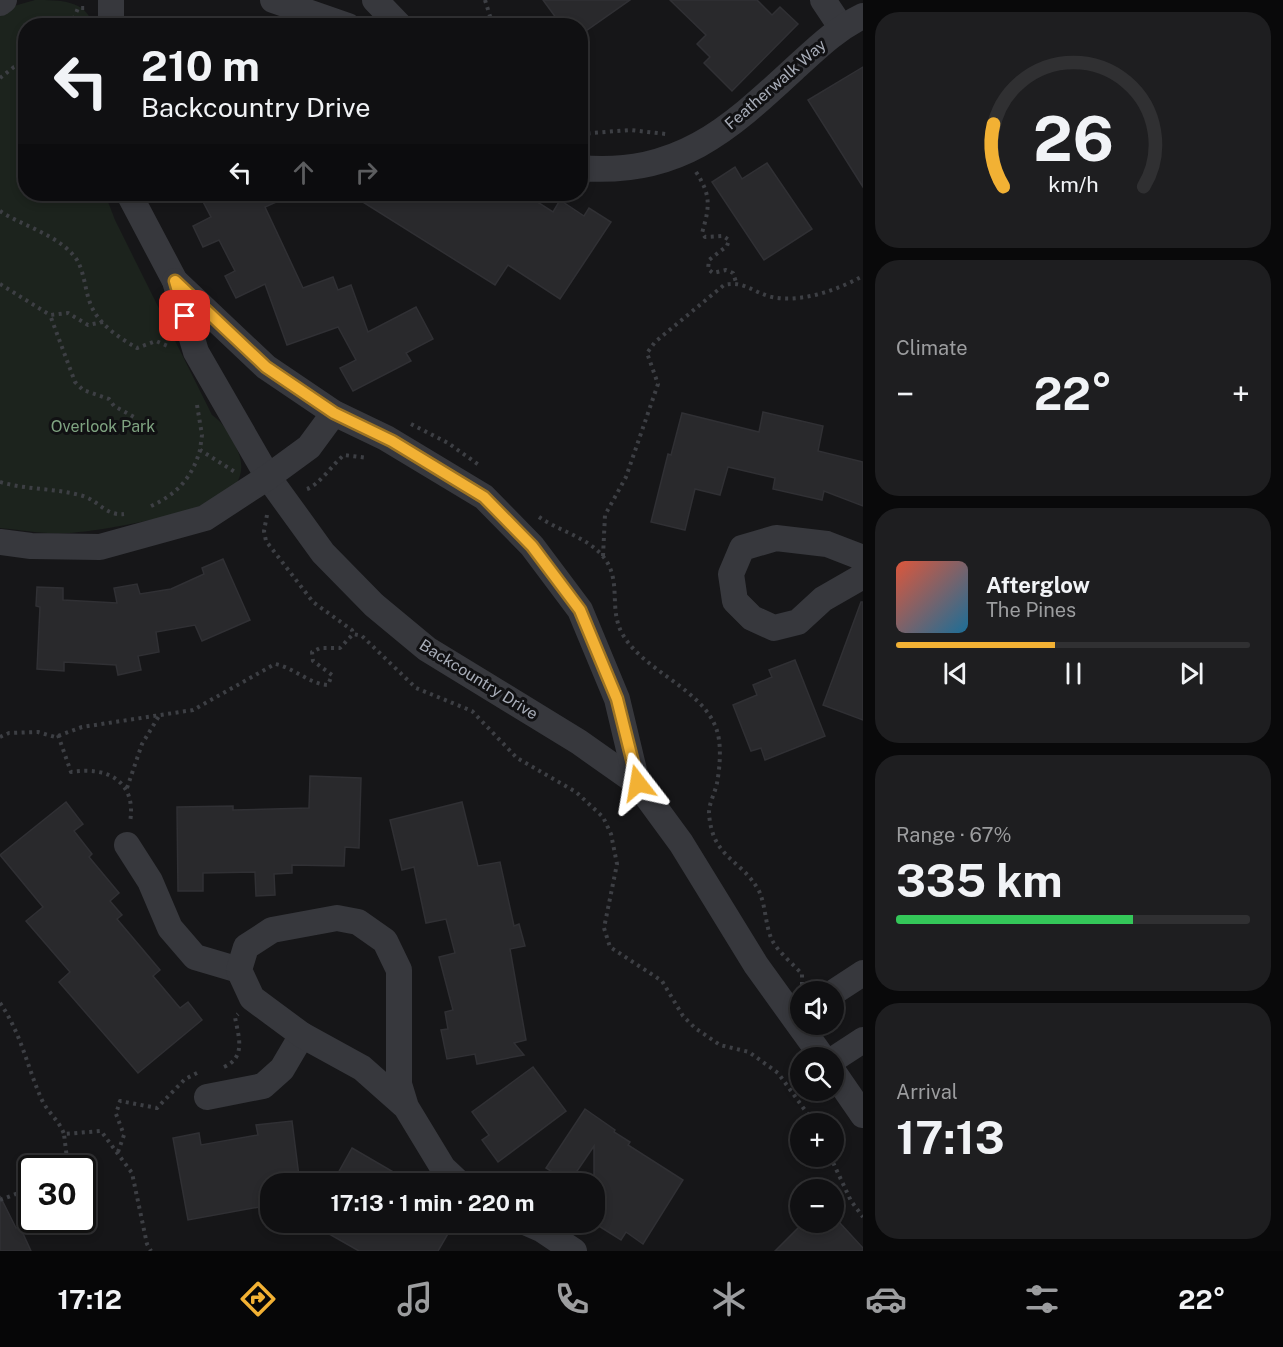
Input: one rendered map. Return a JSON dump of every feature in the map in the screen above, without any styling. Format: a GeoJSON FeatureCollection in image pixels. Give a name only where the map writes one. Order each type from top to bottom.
{"type":"FeatureCollection","features":[{"type":"Feature","properties":{"kind":"street"},"geometry":{"type":"LineString","coordinates":[[0,3],[4,0]]}},
{"type":"Feature","properties":{"kind":"street"},"geometry":{"type":"LineString","coordinates":[[111,0],[111,18]]}},
{"type":"Feature","properties":{"kind":"street"},"geometry":{"type":"LineString","coordinates":[[273,0],[325,18]]}},
{"type":"Feature","properties":{"kind":"street"},"geometry":{"type":"LineString","coordinates":[[375,0],[392,18]]}},
{"type":"Feature","properties":{"kind":"street"},"geometry":{"type":"LineString","coordinates":[[823,0],[852,22]]}},
{"type":"Feature","properties":{"kind":"street","name":"Featherwalk Way"},"geometry":{"type":"LineString","coordinates":[[588,169],[607,170],[657,162],[690,150],[748,111],[852,22]]}},
{"type":"Feature","properties":{"kind":"street","name":"Backcountry Drive"},"geometry":{"type":"LineString","coordinates":[[133,201],[175,281],[196,352],[268,477],[323,553],[374,605],[427,649],[579,742],[638,783],[681,843],[756,965],[790,1006]]}},
{"type":"Feature","properties":{"kind":"street","name":"Backcountry Drive"},"geometry":{"type":"LineString","coordinates":[[175,281],[266,367],[334,413],[392,441],[484,497],[532,546],[580,610],[617,699],[638,783]]}},
{"type":"Feature","properties":{"kind":"street"},"geometry":{"type":"LineString","coordinates":[[0,542],[31,546],[100,547],[205,518],[309,447],[334,413]]}},
{"type":"Feature","properties":{"kind":"street"},"geometry":{"type":"LineString","coordinates":[[863,558],[827,544],[776,538],[742,548],[731,574],[735,601],[752,618],[774,628],[798,622],[823,599],[863,576]]}},
{"type":"Feature","properties":{"kind":"street"},"geometry":{"type":"LineString","coordinates":[[128,837],[170,928],[195,957],[239,970]]}},
{"type":"Feature","properties":{"kind":"street"},"geometry":{"type":"LineString","coordinates":[[406,1107],[362,1068],[302,1035],[252,998],[239,970],[246,947],[272,930],[337,918],[358,922],[385,942],[399,970],[399,1084],[406,1107],[448,1173]]}},
{"type":"Feature","properties":{"kind":"street"},"geometry":{"type":"LineString","coordinates":[[844,985],[863,973]]}},
{"type":"Feature","properties":{"kind":"street"},"geometry":{"type":"LineString","coordinates":[[207,1097],[263,1086],[282,1069],[302,1035]]}},
{"type":"Feature","properties":{"kind":"street"},"geometry":{"type":"LineString","coordinates":[[844,1052],[863,1040]]}},
{"type":"Feature","properties":{"kind":"street"},"geometry":{"type":"LineString","coordinates":[[844,1087],[863,1115]]}},
{"type":"Feature","properties":{"kind":"street"},"geometry":{"type":"LineString","coordinates":[[547,1233],[574,1251]]}},
{"type":"Feature","properties":{"kind":"path"},"geometry":{"type":"LineString","coordinates":[[485,0],[491,18]]}},
{"type":"Feature","properties":{"kind":"path"},"geometry":{"type":"LineString","coordinates":[[0,78],[18,66]]}},
{"type":"Feature","properties":{"kind":"path"},"geometry":{"type":"LineString","coordinates":[[588,133],[630,129],[656,131],[682,140],[690,150],[694,169],[708,190],[707,214],[702,233],[705,237],[723,236],[729,240],[728,246],[709,260],[708,269],[713,273],[726,270],[733,273],[736,282]]}},
{"type":"Feature","properties":{"kind":"path"},"geometry":{"type":"LineString","coordinates":[[603,556],[605,515],[626,477],[658,384],[647,353],[655,342],[724,285],[736,282],[769,296],[786,299],[819,294],[863,276]]}},
{"type":"Feature","properties":{"kind":"path"},"geometry":{"type":"LineString","coordinates":[[0,284],[50,315],[75,382],[83,390],[109,399],[114,406],[136,418]]}},
{"type":"Feature","properties":{"kind":"path"},"geometry":{"type":"LineString","coordinates":[[50,315],[68,313],[88,325],[103,322]]}},
{"type":"Feature","properties":{"kind":"path"},"geometry":{"type":"LineString","coordinates":[[144,508],[168,498],[180,489],[189,476],[200,450]]}},
{"type":"Feature","properties":{"kind":"path"},"geometry":{"type":"LineString","coordinates":[[0,482],[30,490],[86,497],[112,515],[129,513]]}},
{"type":"Feature","properties":{"kind":"path"},"geometry":{"type":"LineString","coordinates":[[0,737],[9,733],[38,732],[58,735],[82,727],[193,710],[275,664],[289,667],[316,684],[328,685],[332,675],[313,661],[312,652],[320,648],[340,648],[353,634]]}},
{"type":"Feature","properties":{"kind":"path"},"geometry":{"type":"LineString","coordinates":[[128,837],[133,807],[127,788],[142,744],[159,716]]}},
{"type":"Feature","properties":{"kind":"path"},"geometry":{"type":"LineString","coordinates":[[58,735],[71,772],[83,770],[103,773],[127,788]]}},
{"type":"Feature","properties":{"kind":"path"},"geometry":{"type":"LineString","coordinates":[[0,1003],[12,1020],[42,1100],[60,1123],[67,1155]]}},
{"type":"Feature","properties":{"kind":"path"},"geometry":{"type":"LineString","coordinates":[[215,1070],[228,1066],[238,1054],[241,1042],[236,1017],[241,1011]]}},
{"type":"Feature","properties":{"kind":"path"},"geometry":{"type":"LineString","coordinates":[[118,1152],[124,1135],[116,1114],[120,1101],[157,1108],[185,1079],[206,1072]]}},
{"type":"Feature","properties":{"kind":"path"},"geometry":{"type":"LineString","coordinates":[[64,1134],[101,1131],[118,1152],[132,1173],[147,1244],[151,1251]]}},
{"type":"Feature","properties":{"kind":"path"},"geometry":{"type":"LineString","coordinates":[[835,1167],[851,1201],[863,1217]]}},
{"type":"Feature","properties":{"kind":"path"},"geometry":{"type":"LineString","coordinates":[[0,1200],[18,1193]]}},
{"type":"Feature","properties":{"kind":"green space","name":"Overlook Park"},"geometry":{"type":"Polygon","coordinates":[[[35,0],[62,1],[78,6],[90,17],[18,18],[18,201],[108,201],[212,415],[230,435],[239,454],[241,470],[235,486],[224,495],[206,504],[183,512],[131,524],[69,533],[43,533],[0,528],[0,16],[14,6],[35,0]]]}},
{"type":"Feature","properties":{"kind":"building"},"geometry":{"type":"Polygon","coordinates":[[[543,0],[630,0],[588,29],[588,18],[556,18],[543,0]]]}},
{"type":"Feature","properties":{"kind":"building"},"geometry":{"type":"Polygon","coordinates":[[[670,0],[757,0],[772,15],[780,7],[798,24],[732,91],[704,63],[710,57],[697,44],[706,35],[670,0]]]}},
{"type":"Feature","properties":{"kind":"building"},"geometry":{"type":"Polygon","coordinates":[[[863,67],[863,187],[808,100],[863,67]]]}},
{"type":"Feature","properties":{"kind":"building"},"geometry":{"type":"Polygon","coordinates":[[[767,163],[812,229],[764,260],[712,182],[735,167],[742,179],[767,163]]]}},
{"type":"Feature","properties":{"kind":"building"},"geometry":{"type":"Polygon","coordinates":[[[203,201],[278,201],[265,207],[303,288],[333,277],[338,290],[351,285],[368,332],[416,307],[433,339],[406,353],[411,361],[353,391],[340,368],[356,360],[338,327],[287,345],[265,284],[236,298],[225,276],[235,271],[219,240],[203,247],[193,226],[211,217],[203,201]]]}},
{"type":"Feature","properties":{"kind":"building"},"geometry":{"type":"Polygon","coordinates":[[[361,201],[536,201],[553,212],[562,201],[584,216],[589,208],[611,222],[560,299],[508,265],[495,285],[361,201]]]}},
{"type":"Feature","properties":{"kind":"building"},"geometry":{"type":"Polygon","coordinates":[[[763,412],[823,426],[818,451],[863,462],[863,506],[824,491],[822,500],[773,489],[775,478],[728,467],[720,495],[695,489],[685,530],[651,522],[668,454],[671,455],[682,413],[759,432],[763,412]]]}},
{"type":"Feature","properties":{"kind":"building"},"geometry":{"type":"Polygon","coordinates":[[[223,559],[250,620],[202,641],[195,625],[156,632],[159,652],[138,656],[141,670],[118,675],[116,665],[64,662],[64,671],[37,669],[40,607],[36,606],[37,587],[63,588],[63,600],[117,603],[114,588],[137,584],[140,594],[171,589],[204,574],[202,568],[223,559]]]}},
{"type":"Feature","properties":{"kind":"building"},"geometry":{"type":"Polygon","coordinates":[[[861,602],[863,602],[863,720],[823,705],[861,602]]]}},
{"type":"Feature","properties":{"kind":"building"},"geometry":{"type":"Polygon","coordinates":[[[795,660],[825,736],[765,760],[761,748],[751,751],[733,705],[757,695],[753,685],[772,677],[769,670],[795,660]]]}},
{"type":"Feature","properties":{"kind":"building"},"geometry":{"type":"Polygon","coordinates":[[[310,776],[361,778],[359,848],[345,847],[344,866],[292,865],[292,873],[274,874],[275,895],[256,896],[255,872],[203,873],[203,891],[178,891],[177,807],[233,806],[233,810],[309,808],[310,776]]]}},
{"type":"Feature","properties":{"kind":"building"},"geometry":{"type":"Polygon","coordinates":[[[66,802],[83,824],[74,831],[92,854],[89,857],[119,893],[110,901],[122,915],[117,919],[160,970],[153,976],[180,1008],[188,1002],[202,1020],[138,1073],[59,982],[70,972],[26,921],[43,907],[0,855],[66,802]]]}},
{"type":"Feature","properties":{"kind":"building"},"geometry":{"type":"Polygon","coordinates":[[[462,802],[478,866],[500,862],[514,926],[519,924],[525,946],[510,949],[526,1040],[514,1043],[524,1055],[477,1064],[475,1054],[447,1059],[441,1030],[448,1029],[445,1012],[453,1010],[439,957],[455,953],[446,919],[426,923],[414,867],[402,870],[390,820],[462,802]]]}},
{"type":"Feature","properties":{"kind":"building"},"geometry":{"type":"Polygon","coordinates":[[[533,1067],[566,1111],[498,1162],[482,1140],[489,1135],[472,1112],[533,1067]]]}},
{"type":"Feature","properties":{"kind":"building"},"geometry":{"type":"Polygon","coordinates":[[[585,1109],[630,1142],[628,1145],[683,1180],[643,1244],[626,1232],[621,1240],[605,1230],[605,1173],[594,1173],[594,1146],[576,1173],[554,1173],[546,1168],[585,1109]]]}},
{"type":"Feature","properties":{"kind":"building"},"geometry":{"type":"Polygon","coordinates":[[[292,1121],[299,1173],[260,1173],[260,1207],[188,1220],[173,1138],[199,1133],[201,1145],[258,1135],[256,1125],[292,1121]]]}},
{"type":"Feature","properties":{"kind":"building"},"geometry":{"type":"Polygon","coordinates":[[[352,1148],[395,1173],[338,1173],[352,1148]]]}},
{"type":"Feature","properties":{"kind":"building"},"geometry":{"type":"Polygon","coordinates":[[[0,1196],[16,1228],[18,1228],[18,1233],[23,1233],[31,1251],[0,1251],[0,1196]]]}},
{"type":"Feature","properties":{"kind":"building"},"geometry":{"type":"Polygon","coordinates":[[[844,1227],[863,1248],[863,1251],[775,1251],[793,1233],[844,1233],[844,1227]]]}},
{"type":"Feature","properties":{"kind":"building"},"geometry":{"type":"Polygon","coordinates":[[[327,1233],[448,1233],[438,1251],[359,1251],[327,1233]]]}},
{"type":"Feature","properties":{"kind":"route"},"geometry":{"type":"LineString","coordinates":[[185,316],[175,281],[266,367],[334,413],[392,441],[484,497],[532,546],[580,610],[617,699],[638,783]]}}]}
